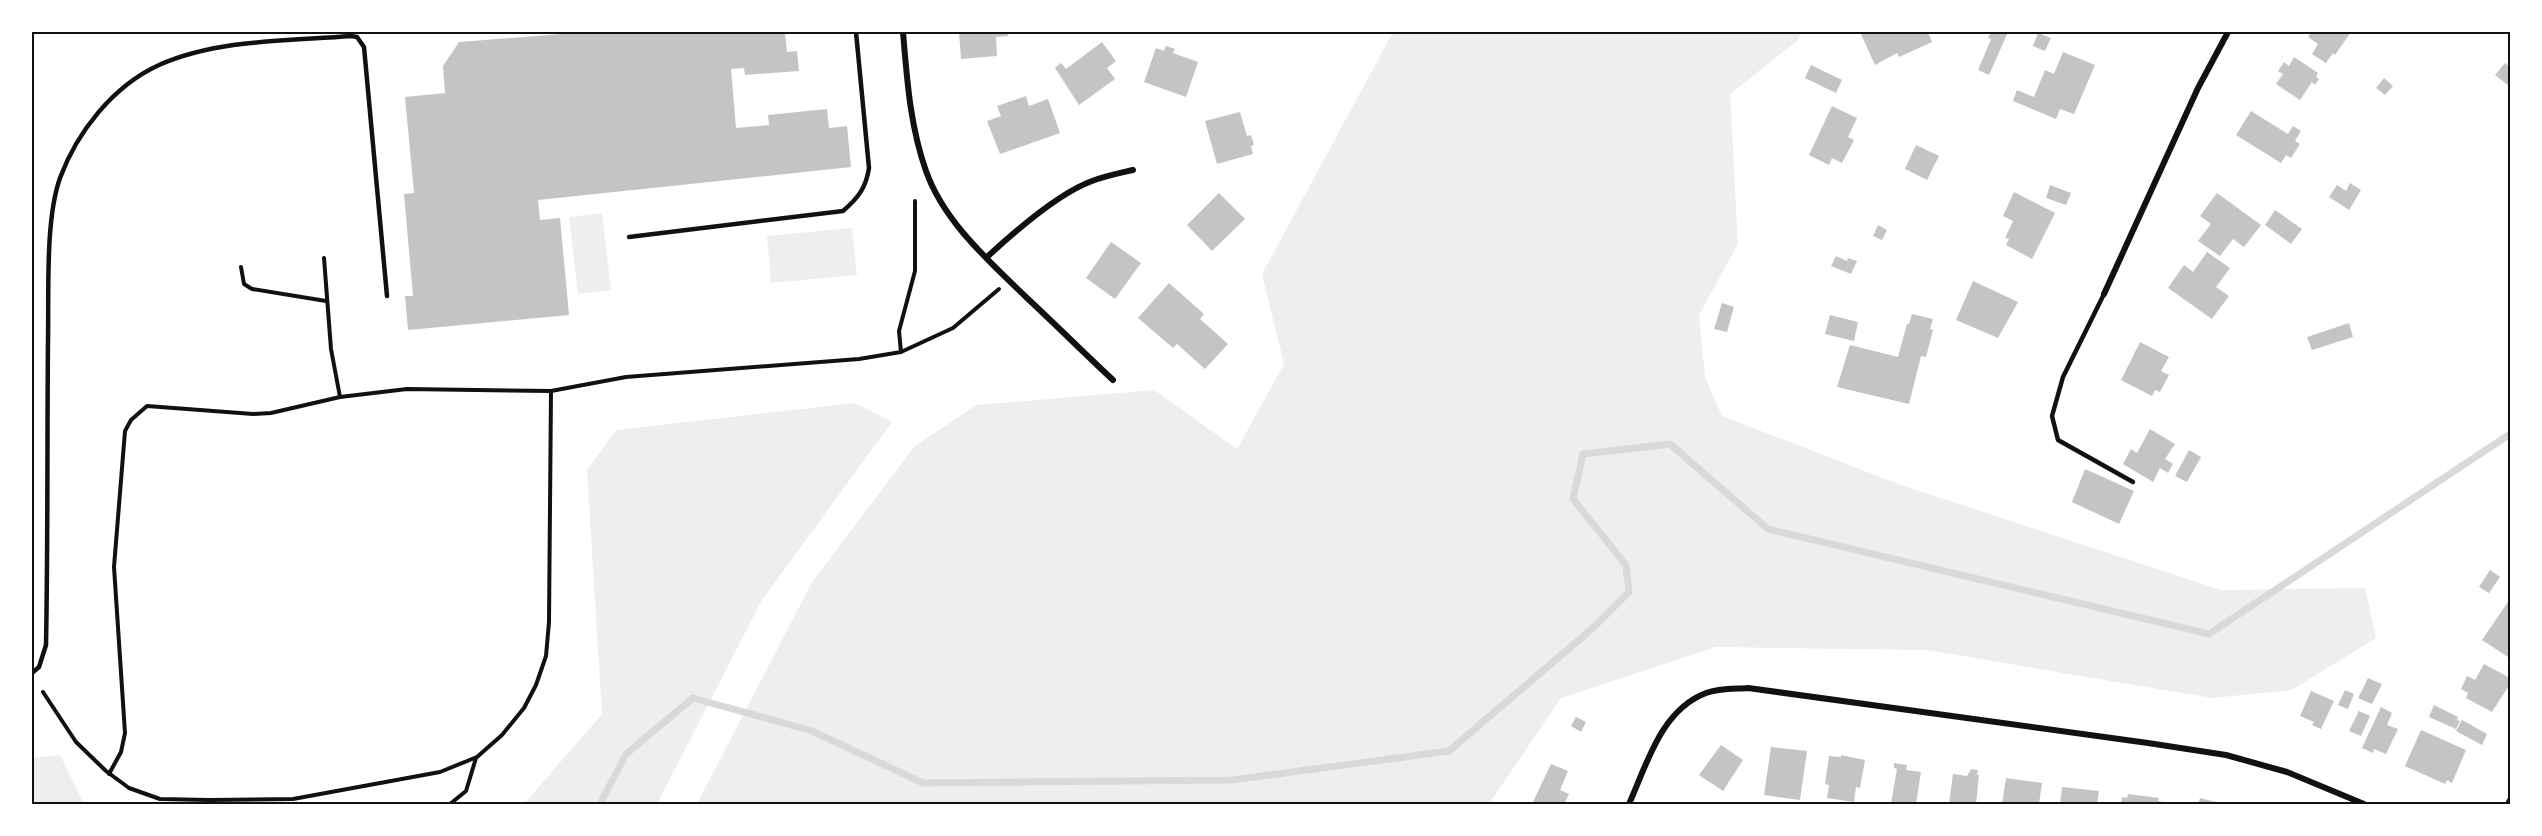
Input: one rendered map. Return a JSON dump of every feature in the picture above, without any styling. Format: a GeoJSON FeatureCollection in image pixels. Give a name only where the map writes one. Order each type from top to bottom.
{"type":"FeatureCollection","features":[{"type":"Feature","properties":{"kind":"street"},"geometry":{"type":"LineString","coordinates":[[903,32],[913,127],[926,172],[937,196],[953,222],[1009,280],[1113,380]]}},
{"type":"Feature","properties":{"kind":"street"},"geometry":{"type":"LineString","coordinates":[[2104,294],[2198,88],[2228,32]]}},
{"type":"Feature","properties":{"kind":"street"},"geometry":{"type":"LineString","coordinates":[[987,257],[1016,231],[1072,192],[1092,181],[1133,170]]}},
{"type":"Feature","properties":{"kind":"street"},"geometry":{"type":"LineString","coordinates":[[1629,804],[1660,736],[1674,715],[1688,703],[1707,693],[1748,688],[2215,753],[2287,772],[2364,804]]}},
{"type":"Feature","properties":{"kind":"street"},"geometry":{"type":"LineString","coordinates":[[2508,804],[2511,800]]}},
{"type":"Feature","properties":{"kind":"lane"},"geometry":{"type":"LineString","coordinates":[[630,237],[843,211],[858,198],[866,185],[869,168],[856,32]]}},
{"type":"Feature","properties":{"kind":"lane"},"geometry":{"type":"LineString","coordinates":[[32,673],[39,667],[46,645],[49,271],[53,204],[59,180],[72,151],[109,101],[132,81],[149,71],[193,53],[233,46],[357,37],[364,47],[387,296]]}},
{"type":"Feature","properties":{"kind":"lane"},"geometry":{"type":"LineString","coordinates":[[2104,294],[2063,377],[2052,416],[2058,440],[2133,482]]}},
{"type":"Feature","properties":{"kind":"path"},"geometry":{"type":"LineString","coordinates":[[901,352],[899,331],[915,271],[915,201]]}},
{"type":"Feature","properties":{"kind":"path"},"geometry":{"type":"LineString","coordinates":[[324,258],[331,349],[340,397]]}},
{"type":"Feature","properties":{"kind":"path"},"geometry":{"type":"LineString","coordinates":[[241,267],[247,287],[326,301]]}},
{"type":"Feature","properties":{"kind":"path"},"geometry":{"type":"LineString","coordinates":[[109,774],[121,752],[125,733],[114,567],[125,431],[130,420],[147,406],[253,414],[271,413],[340,397],[407,389],[551,391],[626,377],[859,359],[901,352],[952,328],[1009,280]]}},
{"type":"Feature","properties":{"kind":"path"},"geometry":{"type":"LineString","coordinates":[[43,692],[76,742],[109,774],[129,788],[160,798],[293,799],[440,772],[477,757],[502,735],[524,708],[536,685],[546,656],[550,552],[551,391]]}},
{"type":"Feature","properties":{"kind":"path"},"geometry":{"type":"LineString","coordinates":[[450,804],[466,790],[477,757]]}},
{"type":"Feature","properties":{"kind":"shaded area"},"geometry":{"type":"Polygon","coordinates":[[[1393,32],[1803,32],[1798,40],[1730,94],[1738,244],[1699,315],[1705,377],[1722,416],[1901,485],[2221,590],[2365,588],[2376,638],[2292,690],[2212,698],[1927,650],[1716,647],[1561,698],[1489,804],[697,804],[812,582],[915,446],[976,405],[1154,390],[1237,449],[1284,364],[1262,274],[1393,32]]]}},
{"type":"Feature","properties":{"kind":"shaded area"},"geometry":{"type":"Polygon","coordinates":[[[602,213],[611,290],[578,294],[569,217],[602,213]]]}},
{"type":"Feature","properties":{"kind":"shaded area"},"geometry":{"type":"Polygon","coordinates":[[[852,228],[857,275],[771,283],[767,236],[852,228]]]}},
{"type":"Feature","properties":{"kind":"shaded area"},"geometry":{"type":"Polygon","coordinates":[[[855,403],[892,422],[762,600],[657,804],[524,804],[602,714],[587,470],[616,430],[855,403]]]}},
{"type":"Feature","properties":{"kind":"shaded area"},"geometry":{"type":"Polygon","coordinates":[[[60,755],[84,804],[32,804],[32,758],[60,755]]]}},
{"type":"Feature","properties":{"kind":"building"},"geometry":{"type":"Polygon","coordinates":[[[586,32],[785,32],[787,52],[797,51],[799,71],[745,75],[744,68],[731,69],[736,128],[769,125],[768,115],[827,109],[829,128],[847,126],[851,167],[538,200],[540,220],[560,218],[569,315],[408,330],[405,296],[413,296],[404,194],[414,193],[405,97],[445,93],[443,66],[459,42],[586,32]]]}},
{"type":"Feature","properties":{"kind":"building"},"geometry":{"type":"Polygon","coordinates":[[[959,32],[1008,32],[1008,36],[996,37],[997,56],[961,59],[959,32]]]}},
{"type":"Feature","properties":{"kind":"building"},"geometry":{"type":"Polygon","coordinates":[[[1860,32],[1928,32],[1932,42],[1899,57],[1897,53],[1875,65],[1860,32]]]}},
{"type":"Feature","properties":{"kind":"building"},"geometry":{"type":"Polygon","coordinates":[[[1991,32],[2008,32],[1989,75],[1978,70],[1991,39],[1988,38],[1991,32]]]}},
{"type":"Feature","properties":{"kind":"building"},"geometry":{"type":"Polygon","coordinates":[[[2311,32],[2351,32],[2335,55],[2333,53],[2326,63],[2312,54],[2318,44],[2308,37],[2311,32]]]}},
{"type":"Feature","properties":{"kind":"building"},"geometry":{"type":"Polygon","coordinates":[[[2038,33],[2051,38],[2045,51],[2033,46],[2038,33]]]}},
{"type":"Feature","properties":{"kind":"building"},"geometry":{"type":"Polygon","coordinates":[[[1102,42],[1116,61],[1107,68],[1115,79],[1079,105],[1055,68],[1061,63],[1066,69],[1102,42]]]}},
{"type":"Feature","properties":{"kind":"building"},"geometry":{"type":"Polygon","coordinates":[[[1166,46],[1175,49],[1173,53],[1198,62],[1186,97],[1144,82],[1156,48],[1164,51],[1166,46]]]}},
{"type":"Feature","properties":{"kind":"building"},"geometry":{"type":"Polygon","coordinates":[[[2063,52],[2095,65],[2074,114],[2060,109],[2056,119],[2013,101],[2017,90],[2034,97],[2045,70],[2054,74],[2063,52]]]}},
{"type":"Feature","properties":{"kind":"building"},"geometry":{"type":"Polygon","coordinates":[[[2294,57],[2318,73],[2316,77],[2319,79],[2315,85],[2312,82],[2300,100],[2276,84],[2283,74],[2278,71],[2284,62],[2289,66],[2294,57]]]}},
{"type":"Feature","properties":{"kind":"building"},"geometry":{"type":"Polygon","coordinates":[[[2505,63],[2510,67],[2509,86],[2495,75],[2505,63]]]}},
{"type":"Feature","properties":{"kind":"building"},"geometry":{"type":"Polygon","coordinates":[[[1811,65],[1842,80],[1836,93],[1805,78],[1811,65]]]}},
{"type":"Feature","properties":{"kind":"building"},"geometry":{"type":"Polygon","coordinates":[[[2384,78],[2393,86],[2385,95],[2376,88],[2384,78]]]}},
{"type":"Feature","properties":{"kind":"building"},"geometry":{"type":"Polygon","coordinates":[[[1026,96],[1029,106],[1048,99],[1060,133],[1000,154],[987,121],[1001,116],[997,106],[1026,96]]]}},
{"type":"Feature","properties":{"kind":"building"},"geometry":{"type":"Polygon","coordinates":[[[1832,106],[1857,118],[1848,137],[1854,140],[1842,163],[1832,158],[1829,165],[1809,155],[1832,106]]]}},
{"type":"Feature","properties":{"kind":"building"},"geometry":{"type":"Polygon","coordinates":[[[2251,111],[2288,134],[2293,126],[2301,131],[2295,141],[2300,144],[2291,158],[2286,155],[2281,163],[2236,135],[2251,111]]]}},
{"type":"Feature","properties":{"kind":"building"},"geometry":{"type":"Polygon","coordinates":[[[1240,112],[1247,136],[1251,135],[1254,145],[1251,146],[1253,154],[1217,164],[1205,121],[1240,112]]]}},
{"type":"Feature","properties":{"kind":"building"},"geometry":{"type":"Polygon","coordinates":[[[1916,145],[1939,156],[1927,180],[1905,169],[1916,145]]]}},
{"type":"Feature","properties":{"kind":"building"},"geometry":{"type":"Polygon","coordinates":[[[2350,183],[2361,190],[2349,210],[2329,197],[2337,185],[2346,191],[2350,183]]]}},
{"type":"Feature","properties":{"kind":"building"},"geometry":{"type":"Polygon","coordinates":[[[2050,185],[2071,193],[2066,205],[2046,198],[2050,185]]]}},
{"type":"Feature","properties":{"kind":"building"},"geometry":{"type":"Polygon","coordinates":[[[2014,192],[2055,213],[2032,259],[2006,245],[2009,239],[2005,238],[2013,221],[2003,216],[2014,192]]]}},
{"type":"Feature","properties":{"kind":"building"},"geometry":{"type":"Polygon","coordinates":[[[1219,193],[1245,219],[1212,251],[1187,225],[1219,193]]]}},
{"type":"Feature","properties":{"kind":"building"},"geometry":{"type":"Polygon","coordinates":[[[2217,193],[2261,225],[2244,247],[2233,239],[2220,256],[2198,241],[2211,224],[2200,216],[2217,193]]]}},
{"type":"Feature","properties":{"kind":"building"},"geometry":{"type":"Polygon","coordinates":[[[2275,210],[2302,229],[2291,244],[2265,225],[2275,210]]]}},
{"type":"Feature","properties":{"kind":"building"},"geometry":{"type":"Polygon","coordinates":[[[1878,225],[1887,230],[1882,240],[1873,236],[1878,225]]]}},
{"type":"Feature","properties":{"kind":"building"},"geometry":{"type":"Polygon","coordinates":[[[1111,242],[1141,263],[1115,299],[1086,278],[1111,242]]]}},
{"type":"Feature","properties":{"kind":"building"},"geometry":{"type":"Polygon","coordinates":[[[2207,252],[2230,268],[2216,287],[2229,296],[2212,319],[2168,288],[2184,265],[2193,272],[2207,252]]]}},
{"type":"Feature","properties":{"kind":"building"},"geometry":{"type":"Polygon","coordinates":[[[1836,256],[1847,261],[1848,258],[1857,261],[1851,274],[1831,266],[1836,256]]]}},
{"type":"Feature","properties":{"kind":"building"},"geometry":{"type":"Polygon","coordinates":[[[1973,281],[2018,302],[1998,338],[1956,320],[1973,281]]]}},
{"type":"Feature","properties":{"kind":"building"},"geometry":{"type":"Polygon","coordinates":[[[1169,283],[1204,314],[1200,319],[1228,344],[1205,369],[1177,344],[1173,348],[1138,318],[1169,283]]]}},
{"type":"Feature","properties":{"kind":"building"},"geometry":{"type":"Polygon","coordinates":[[[1722,303],[1734,307],[1727,332],[1714,329],[1722,303]]]}},
{"type":"Feature","properties":{"kind":"building"},"geometry":{"type":"Polygon","coordinates":[[[1912,314],[1933,319],[1930,329],[1933,330],[1926,357],[1921,356],[1909,404],[1837,387],[1850,345],[1898,357],[1912,314]]]}},
{"type":"Feature","properties":{"kind":"building"},"geometry":{"type":"Polygon","coordinates":[[[1830,315],[1858,322],[1854,341],[1825,334],[1830,315]]]}},
{"type":"Feature","properties":{"kind":"building"},"geometry":{"type":"Polygon","coordinates":[[[2349,323],[2353,337],[2312,350],[2307,337],[2349,323]]]}},
{"type":"Feature","properties":{"kind":"building"},"geometry":{"type":"Polygon","coordinates":[[[2140,342],[2169,357],[2161,371],[2169,375],[2160,392],[2155,390],[2152,396],[2121,380],[2140,342]]]}},
{"type":"Feature","properties":{"kind":"building"},"geometry":{"type":"Polygon","coordinates":[[[2150,429],[2175,444],[2165,459],[2173,464],[2168,473],[2160,468],[2153,482],[2123,464],[2131,449],[2137,453],[2150,429]]]}},
{"type":"Feature","properties":{"kind":"building"},"geometry":{"type":"Polygon","coordinates":[[[2189,450],[2201,457],[2187,482],[2175,476],[2189,450]]]}},
{"type":"Feature","properties":{"kind":"building"},"geometry":{"type":"Polygon","coordinates":[[[2085,469],[2134,491],[2119,524],[2072,502],[2085,469]]]}},
{"type":"Feature","properties":{"kind":"building"},"geometry":{"type":"Polygon","coordinates":[[[2490,570],[2500,577],[2489,593],[2479,587],[2490,570]]]}},
{"type":"Feature","properties":{"kind":"building"},"geometry":{"type":"Polygon","coordinates":[[[2510,599],[2510,653],[2508,657],[2482,640],[2510,599]]]}},
{"type":"Feature","properties":{"kind":"building"},"geometry":{"type":"Polygon","coordinates":[[[2484,664],[2510,678],[2510,684],[2492,712],[2466,698],[2468,693],[2461,689],[2467,676],[2475,680],[2484,664]]]}},
{"type":"Feature","properties":{"kind":"building"},"geometry":{"type":"Polygon","coordinates":[[[2368,678],[2382,684],[2372,704],[2358,698],[2368,678]]]}},
{"type":"Feature","properties":{"kind":"building"},"geometry":{"type":"Polygon","coordinates":[[[2345,690],[2354,694],[2348,709],[2338,705],[2345,690]]]}},
{"type":"Feature","properties":{"kind":"building"},"geometry":{"type":"Polygon","coordinates":[[[2311,691],[2334,701],[2321,729],[2312,725],[2314,722],[2300,716],[2311,691]]]}},
{"type":"Feature","properties":{"kind":"building"},"geometry":{"type":"Polygon","coordinates":[[[2434,705],[2458,717],[2457,720],[2460,721],[2456,729],[2429,717],[2434,705]]]}},
{"type":"Feature","properties":{"kind":"building"},"geometry":{"type":"Polygon","coordinates":[[[2381,707],[2392,713],[2387,725],[2398,729],[2386,754],[2374,749],[2373,753],[2362,748],[2381,707]]]}},
{"type":"Feature","properties":{"kind":"building"},"geometry":{"type":"Polygon","coordinates":[[[2359,711],[2370,716],[2361,736],[2349,731],[2359,711]]]}},
{"type":"Feature","properties":{"kind":"building"},"geometry":{"type":"Polygon","coordinates":[[[1576,717],[1586,722],[1581,732],[1571,726],[1576,717]]]}},
{"type":"Feature","properties":{"kind":"building"},"geometry":{"type":"Polygon","coordinates":[[[2462,720],[2487,734],[2482,745],[2456,731],[2462,720]]]}},
{"type":"Feature","properties":{"kind":"building"},"geometry":{"type":"Polygon","coordinates":[[[2421,730],[2466,750],[2452,783],[2447,780],[2445,784],[2405,766],[2421,730]]]}},
{"type":"Feature","properties":{"kind":"building"},"geometry":{"type":"Polygon","coordinates":[[[1721,745],[1743,760],[1723,791],[1699,775],[1721,745]]]}},
{"type":"Feature","properties":{"kind":"building"},"geometry":{"type":"Polygon","coordinates":[[[1771,747],[1807,751],[1800,800],[1764,795],[1771,747]]]}},
{"type":"Feature","properties":{"kind":"building"},"geometry":{"type":"Polygon","coordinates":[[[1841,755],[1865,760],[1860,788],[1856,787],[1854,802],[1827,798],[1829,785],[1825,784],[1829,756],[1841,757],[1841,755]]]}},
{"type":"Feature","properties":{"kind":"building"},"geometry":{"type":"Polygon","coordinates":[[[1894,763],[1907,765],[1906,770],[1921,772],[1916,804],[1891,804],[1897,769],[1894,768],[1894,763]]]}},
{"type":"Feature","properties":{"kind":"building"},"geometry":{"type":"Polygon","coordinates":[[[1551,764],[1568,771],[1560,790],[1569,794],[1564,804],[1532,804],[1551,764]]]}},
{"type":"Feature","properties":{"kind":"building"},"geometry":{"type":"Polygon","coordinates":[[[1971,769],[1978,770],[1977,775],[1979,775],[1976,804],[1949,804],[1953,774],[1967,776],[1971,769]]]}},
{"type":"Feature","properties":{"kind":"building"},"geometry":{"type":"Polygon","coordinates":[[[2006,778],[2042,783],[2039,804],[2002,804],[2006,778]]]}},
{"type":"Feature","properties":{"kind":"building"},"geometry":{"type":"Polygon","coordinates":[[[2062,787],[2099,791],[2097,804],[2060,804],[2062,787]]]}},
{"type":"Feature","properties":{"kind":"building"},"geometry":{"type":"Polygon","coordinates":[[[2128,794],[2159,798],[2158,801],[2175,804],[2121,804],[2122,797],[2127,798],[2128,794]]]}},
{"type":"Feature","properties":{"kind":"building"},"geometry":{"type":"Polygon","coordinates":[[[2200,798],[2223,804],[2198,804],[2200,798]]]}},
{"type":"Feature","properties":{"kind":"waterway"},"geometry":{"type":"LineString","coordinates":[[600,804],[626,754],[693,698],[812,731],[923,783],[1232,780],[1449,751],[1594,627],[1629,592],[1626,565],[1573,499],[1583,454],[1670,444],[1768,529],[2209,634],[2510,434]]}}]}
